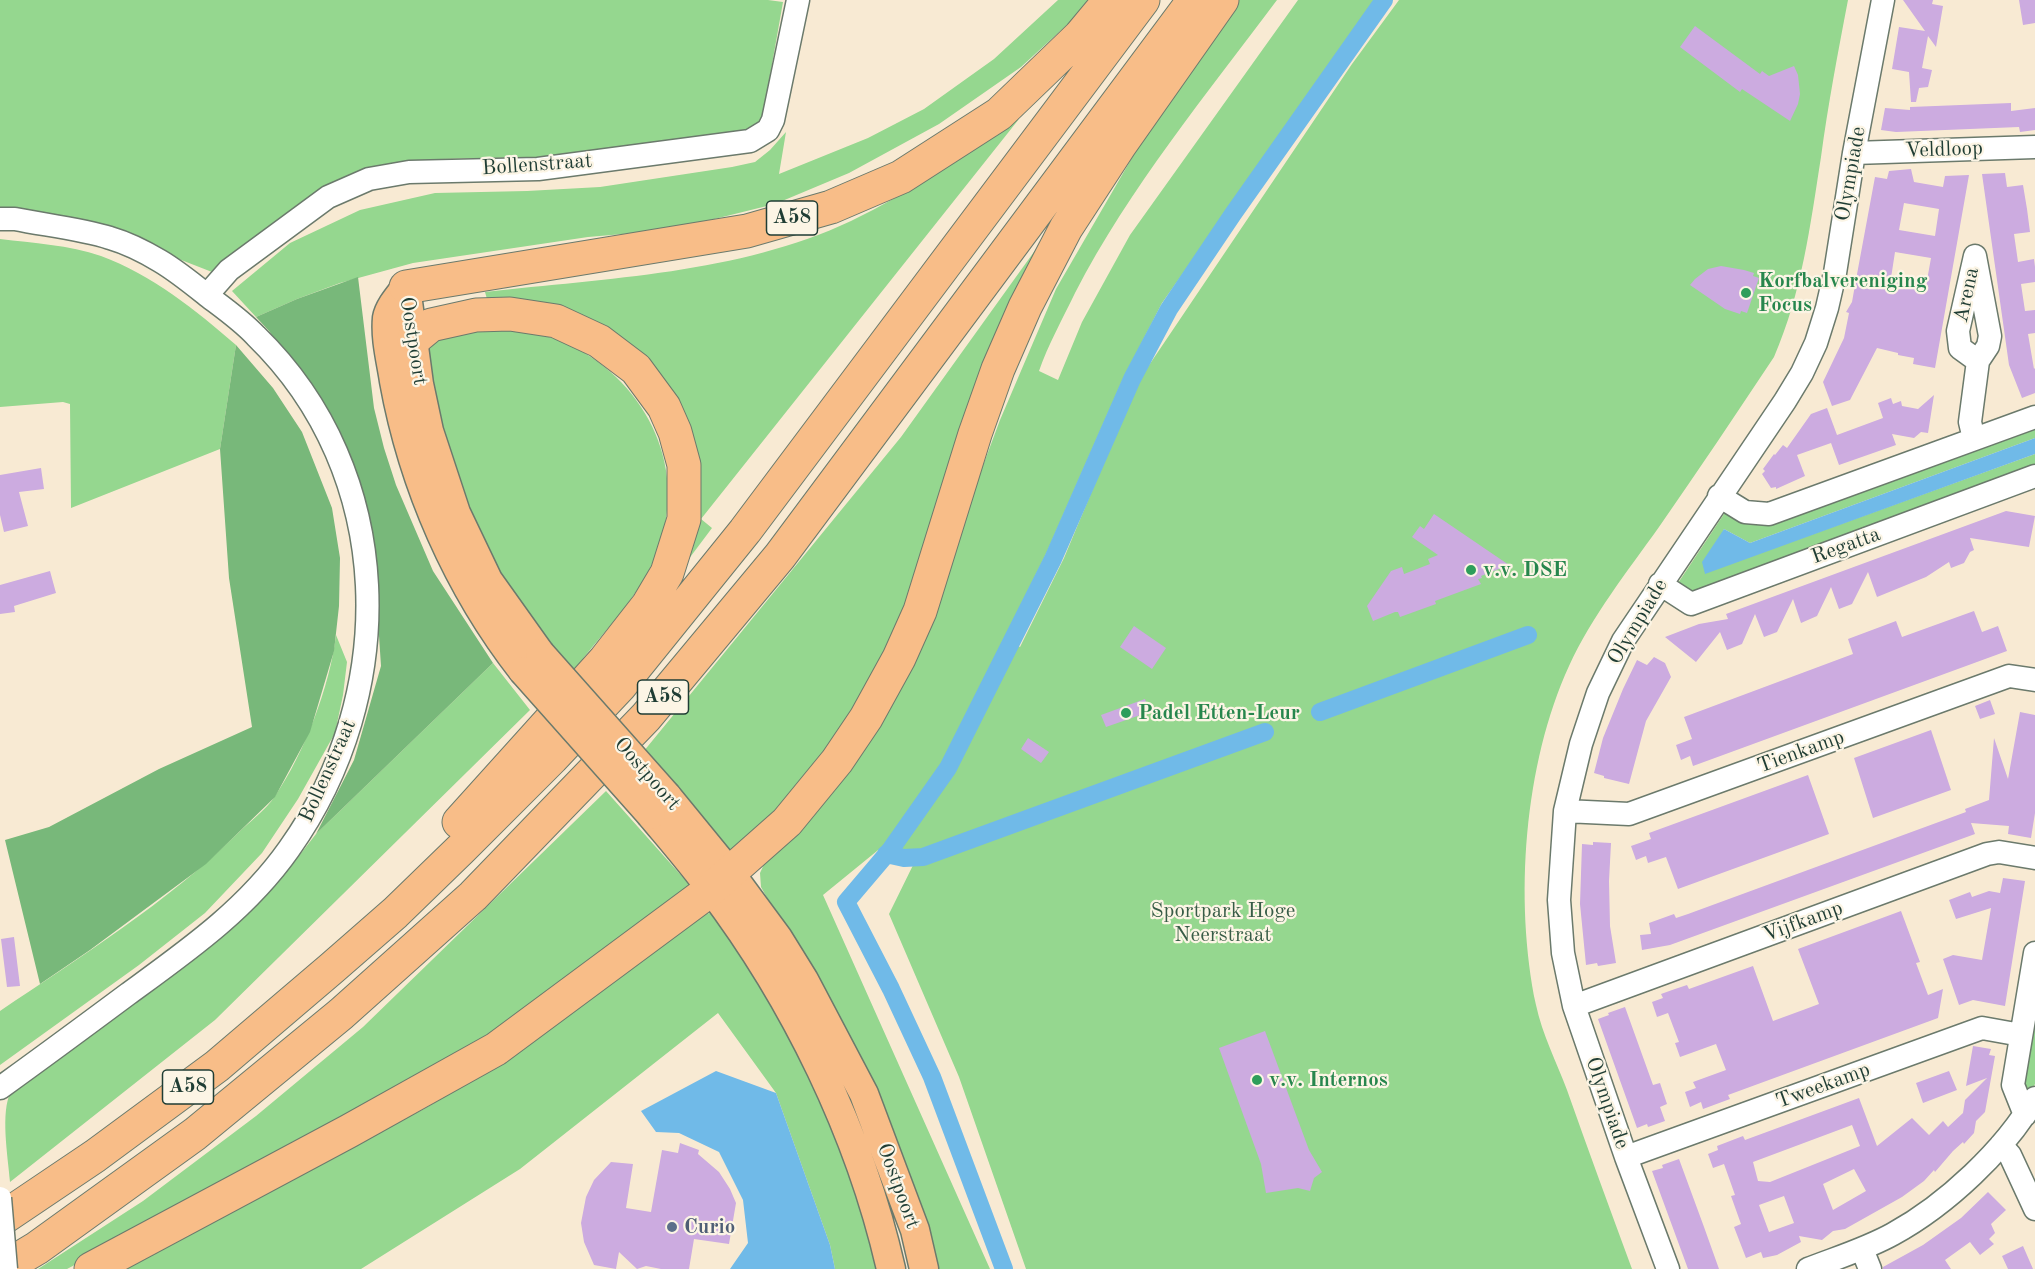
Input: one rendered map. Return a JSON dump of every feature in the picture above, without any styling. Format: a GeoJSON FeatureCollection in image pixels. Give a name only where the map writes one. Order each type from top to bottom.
{"type":"FeatureCollection","features":[{"type":"Feature","properties":{"kind":"highway","name":"A58"},"geometry":{"type":"LineString","coordinates":[[406,287],[747,231],[831,207],[901,177],[999,114],[1080,36],[1110,0]]}},
{"type":"Feature","properties":{"kind":"highway","name":"A58"},"geometry":{"type":"LineString","coordinates":[[0,1220],[95,1156],[217,1065],[332,968],[395,913],[453,857],[621,686],[745,531],[1143,0]]}},
{"type":"Feature","properties":{"kind":"highway","name":"A58"},"geometry":{"type":"LineString","coordinates":[[4,1269],[37,1248],[195,1134],[341,1014],[472,896],[646,717],[780,556],[1194,0]]}},
{"type":"Feature","properties":{"kind":"highway"},"geometry":{"type":"LineString","coordinates":[[91,1269],[349,1131],[496,1049],[606,970],[721,881],[788,822],[837,761],[866,718],[899,658],[920,611],[975,434],[998,369],[1025,307],[1066,228],[1120,145],[1222,0]]}},
{"type":"Feature","properties":{"kind":"highway","name":"A58"},"geometry":{"type":"LineString","coordinates":[[332,968],[364,918],[453,828],[612,651],[648,605],[667,573],[684,519],[684,465],[675,432],[664,407],[636,369],[599,341],[556,321],[510,314],[476,315],[430,325],[414,339]]}},
{"type":"Feature","properties":{"kind":"main road","name":"Oostpoort"},"geometry":{"type":"LineString","coordinates":[[406,287],[419,384],[429,431],[456,513],[488,580],[532,662],[659,806],[721,881],[778,938],[804,980],[864,1094],[915,1230],[924,1269]]}},
{"type":"Feature","properties":{"kind":"main road","name":"Oostpoort"},"geometry":{"type":"LineString","coordinates":[[406,287],[387,316],[388,344],[401,417],[420,478],[447,548],[471,593],[509,654],[532,662]]}},
{"type":"Feature","properties":{"kind":"main road","name":"Oostpoort"},"geometry":{"type":"LineString","coordinates":[[721,881],[838,1107],[862,1168],[891,1269]]}},
{"type":"Feature","properties":{"kind":"street","name":"Bollenstraat"},"geometry":{"type":"LineString","coordinates":[[207,295],[229,270],[328,197],[369,179],[409,172],[538,169],[750,141],[768,130],[773,120],[798,0]]}},
{"type":"Feature","properties":{"kind":"street","name":"Olympiade"},"geometry":{"type":"LineString","coordinates":[[1668,1269],[1626,1157],[1574,1006],[1563,953],[1559,900],[1565,811],[1581,744],[1598,693],[1623,641],[1785,401],[1816,343],[1835,273],[1854,153],[1883,0]]}},
{"type":"Feature","properties":{"kind":"street","name":"Veldloop"},"geometry":{"type":"LineString","coordinates":[[1854,153],[2035,147]]}},
{"type":"Feature","properties":{"kind":"street","name":"Bollenstraat"},"geometry":{"type":"LineString","coordinates":[[0,219],[15,219],[111,238],[161,261],[207,295],[256,336],[288,373],[322,424],[347,479],[364,548],[369,615],[361,685],[355,712],[330,778],[299,834],[272,872],[245,901],[200,942],[0,1088]]}},
{"type":"Feature","properties":{"kind":"street"},"geometry":{"type":"LineString","coordinates":[[1974,439],[1970,422],[1978,361]]}},
{"type":"Feature","properties":{"kind":"street"},"geometry":{"type":"LineString","coordinates":[[1719,496],[1745,512],[1769,514],[2035,417]]}},
{"type":"Feature","properties":{"kind":"street","name":"Regatta"},"geometry":{"type":"LineString","coordinates":[[1660,584],[1691,604],[2035,476]]}},
{"type":"Feature","properties":{"kind":"street","name":"Tienkamp"},"geometry":{"type":"LineString","coordinates":[[1565,811],[1629,814],[2009,676],[2035,680]]}},
{"type":"Feature","properties":{"kind":"street","name":"Vijfkamp"},"geometry":{"type":"LineString","coordinates":[[1574,1006],[1987,854],[1999,852],[2035,858]]}},
{"type":"Feature","properties":{"kind":"street"},"geometry":{"type":"LineString","coordinates":[[1808,1269],[1866,1259],[1894,1233],[1948,1198],[2001,1145],[2030,1106],[2013,1085],[2035,953]]}},
{"type":"Feature","properties":{"kind":"street","name":"Tweekamp"},"geometry":{"type":"LineString","coordinates":[[1626,1157],[1982,1028],[2021,1035]]}},
{"type":"Feature","properties":{"kind":"street"},"geometry":{"type":"LineString","coordinates":[[2001,1145],[2010,1155],[2035,1209]]}},
{"type":"Feature","properties":{"kind":"street"},"geometry":{"type":"LineString","coordinates":[[0,1198],[4,1269]]}},
{"type":"Feature","properties":{"kind":"green space"},"geometry":{"type":"Polygon","coordinates":[[[0,0],[768,0],[783,2],[762,121],[747,130],[584,156],[441,159],[390,164],[356,178],[220,269],[212,272],[130,240],[0,212],[0,0]]]}},
{"type":"Feature","properties":{"kind":"green space"},"geometry":{"type":"Polygon","coordinates":[[[1058,0],[1094,0],[1021,67],[939,124],[849,173],[775,204],[670,230],[588,237],[413,263],[340,283],[256,317],[232,291],[290,243],[360,210],[435,193],[600,187],[732,167],[755,162],[770,150],[786,132],[779,174],[868,138],[924,109],[994,59],[1058,0]]]}},
{"type":"Feature","properties":{"kind":"green space"},"geometry":{"type":"Polygon","coordinates":[[[1236,0],[1277,0],[1170,142],[1120,216],[1075,293],[1039,371],[1058,380],[1082,322],[1130,235],[1298,0],[1375,0],[1162,303],[1122,381],[1046,554],[935,780],[888,842],[823,895],[990,1269],[933,1269],[797,951],[761,887],[760,873],[766,860],[927,616],[1000,420],[1056,289],[1151,125],[1236,0]]]}},
{"type":"Feature","properties":{"kind":"green space","name":"Sportpark Hoge Neerstraat"},"geometry":{"type":"Polygon","coordinates":[[[1399,0],[1848,0],[1804,259],[1784,333],[1774,357],[1611,595],[1578,648],[1554,704],[1533,789],[1527,833],[1525,877],[1529,964],[1536,1005],[1546,1038],[1632,1269],[1026,1269],[959,1077],[889,914],[919,853],[902,852],[896,848],[896,843],[943,784],[1013,643],[1020,647],[1064,558],[1137,383],[1352,64],[1399,0]]]}},
{"type":"Feature","properties":{"kind":"green space"},"geometry":{"type":"Polygon","coordinates":[[[1019,119],[701,519],[712,528],[664,592],[690,525],[651,378],[489,306],[485,292],[671,271],[718,263],[808,239],[851,221],[894,198],[1019,119]]]}},
{"type":"Feature","properties":{"kind":"green space"},"geometry":{"type":"Polygon","coordinates":[[[1110,146],[927,571],[857,719],[731,861],[639,757],[901,437],[1110,146]]]}},
{"type":"Feature","properties":{"kind":"green space"},"geometry":{"type":"Polygon","coordinates":[[[0,239],[76,249],[120,264],[173,294],[236,345],[220,449],[71,508],[70,404],[63,402],[0,407],[0,239]]]}},
{"type":"Feature","properties":{"kind":"green space"},"geometry":{"type":"Polygon","coordinates":[[[358,277],[374,408],[396,485],[433,571],[493,663],[316,834],[354,760],[381,666],[376,591],[367,514],[352,460],[323,404],[256,317],[358,277]]]}},
{"type":"Feature","properties":{"kind":"green space"},"geometry":{"type":"Polygon","coordinates":[[[513,330],[557,339],[598,362],[622,383],[641,407],[655,434],[665,462],[668,493],[665,524],[656,555],[638,589],[569,677],[505,592],[437,432],[428,346],[438,337],[455,332],[513,330]]]}},
{"type":"Feature","properties":{"kind":"green space"},"geometry":{"type":"Polygon","coordinates":[[[236,345],[273,388],[302,432],[332,508],[340,558],[339,606],[334,651],[310,732],[275,797],[206,864],[40,984],[5,840],[49,827],[159,769],[252,727],[229,578],[220,449],[236,345]]]}},
{"type":"Feature","properties":{"kind":"green space"},"geometry":{"type":"Polygon","coordinates":[[[2035,422],[2035,438],[1750,543],[1724,529],[1705,573],[2035,454],[2035,466],[1723,580],[1695,597],[1676,586],[1726,511],[1822,500],[1825,506],[1858,494],[1856,488],[2035,422]]]}},
{"type":"Feature","properties":{"kind":"green space"},"geometry":{"type":"Polygon","coordinates":[[[336,635],[347,662],[335,733],[298,799],[262,853],[205,913],[139,965],[0,1065],[0,1011],[153,906],[210,859],[271,801],[296,760],[314,719],[328,676],[336,635]]]}},
{"type":"Feature","properties":{"kind":"green space"},"geometry":{"type":"Polygon","coordinates":[[[493,663],[530,710],[215,1020],[10,1182],[5,1123],[11,1091],[220,939],[277,884],[316,834],[493,663]]]}},
{"type":"Feature","properties":{"kind":"green space"},"geometry":{"type":"Polygon","coordinates":[[[606,791],[695,891],[486,1047],[67,1269],[38,1269],[143,1201],[256,1116],[363,1027],[606,791]]]}},
{"type":"Feature","properties":{"kind":"green space"},"geometry":{"type":"Polygon","coordinates":[[[711,913],[738,947],[826,1098],[883,1269],[835,1269],[830,1245],[776,1093],[718,1013],[520,1169],[361,1269],[119,1269],[424,1109],[485,1073],[690,915],[711,913]]]}},
{"type":"Feature","properties":{"kind":"green space"},"geometry":{"type":"Polygon","coordinates":[[[2035,1005],[2035,1084],[2025,1102],[2021,1087],[2035,1005]]]}},
{"type":"Feature","properties":{"kind":"water"},"geometry":{"type":"Polygon","coordinates":[[[2035,438],[2035,454],[1705,574],[1702,562],[1724,529],[1750,543],[2035,438]]]}},
{"type":"Feature","properties":{"kind":"water"},"geometry":{"type":"Polygon","coordinates":[[[716,1071],[776,1093],[830,1245],[835,1269],[730,1269],[748,1243],[743,1200],[719,1152],[679,1133],[656,1132],[641,1111],[716,1071]]]}},
{"type":"Feature","properties":{"kind":"building"},"geometry":{"type":"Polygon","coordinates":[[[1903,0],[1933,0],[1932,4],[1943,6],[1936,47],[1928,36],[1922,68],[1932,70],[1928,87],[1919,88],[1916,102],[1911,102],[1909,72],[1892,69],[1899,27],[1925,31],[1903,0]]]}},
{"type":"Feature","properties":{"kind":"building"},"geometry":{"type":"Polygon","coordinates":[[[2019,0],[2035,0],[2035,23],[2023,25],[2019,0]]]}},
{"type":"Feature","properties":{"kind":"building"},"geometry":{"type":"Polygon","coordinates":[[[1695,26],[1760,74],[1762,71],[1769,76],[1794,66],[1798,75],[1800,94],[1790,121],[1742,89],[1740,92],[1680,47],[1695,26]]]}},
{"type":"Feature","properties":{"kind":"building"},"geometry":{"type":"Polygon","coordinates":[[[2011,103],[2011,111],[2035,108],[2035,130],[2020,132],[2019,127],[1896,132],[1881,130],[1885,108],[1910,110],[1910,107],[2011,103]]]}},
{"type":"Feature","properties":{"kind":"building"},"geometry":{"type":"Polygon","coordinates":[[[1911,169],[1914,182],[1943,187],[1945,176],[1969,175],[1935,368],[1913,364],[1914,358],[1877,348],[1850,400],[1832,406],[1823,382],[1844,338],[1849,313],[1846,312],[1852,302],[1875,177],[1887,179],[1889,171],[1911,169]],[[1904,203],[1899,230],[1935,236],[1939,209],[1904,203]],[[1895,252],[1891,278],[1926,286],[1931,258],[1895,252]]]}},
{"type":"Feature","properties":{"kind":"building"},"geometry":{"type":"Polygon","coordinates":[[[2005,173],[2007,187],[2023,185],[2027,209],[2030,232],[2014,234],[2018,262],[2034,259],[2035,267],[2035,282],[2021,284],[2025,311],[2035,310],[2035,333],[2028,334],[2035,368],[2035,393],[2022,398],[2009,365],[1982,174],[2005,173]]]}},
{"type":"Feature","properties":{"kind":"building"},"geometry":{"type":"Polygon","coordinates":[[[1721,266],[1754,273],[1753,276],[1759,278],[1747,313],[1741,311],[1740,314],[1725,309],[1690,285],[1708,269],[1721,266]]]}},
{"type":"Feature","properties":{"kind":"building"},"geometry":{"type":"Polygon","coordinates":[[[1934,395],[1928,433],[1921,432],[1914,438],[1892,434],[1896,445],[1839,465],[1831,443],[1797,455],[1805,476],[1776,489],[1776,487],[1771,488],[1762,474],[1774,454],[1783,445],[1787,448],[1811,414],[1827,408],[1837,435],[1883,418],[1878,403],[1891,398],[1893,404],[1901,401],[1902,406],[1918,409],[1934,395]]]}},
{"type":"Feature","properties":{"kind":"building"},"geometry":{"type":"Polygon","coordinates":[[[41,468],[44,489],[19,492],[28,526],[4,532],[0,515],[0,475],[41,468]]]}},
{"type":"Feature","properties":{"kind":"building"},"geometry":{"type":"Polygon","coordinates":[[[2006,511],[2035,516],[2029,547],[1970,538],[1974,550],[1970,552],[1964,563],[1951,568],[1949,562],[1926,577],[1877,597],[1868,572],[1852,604],[1839,609],[1831,587],[1817,616],[1801,623],[1793,599],[1777,632],[1764,637],[1755,614],[1742,644],[1727,650],[1720,632],[1696,662],[1665,637],[1699,624],[1728,619],[1726,614],[2006,511]]]}},
{"type":"Feature","properties":{"kind":"building"},"geometry":{"type":"Polygon","coordinates":[[[1434,514],[1509,565],[1481,576],[1482,578],[1478,579],[1481,584],[1435,601],[1436,604],[1400,617],[1398,612],[1395,612],[1373,621],[1367,606],[1391,571],[1402,567],[1404,574],[1430,564],[1428,559],[1438,555],[1412,537],[1420,526],[1424,529],[1434,514]]]}},
{"type":"Feature","properties":{"kind":"building"},"geometry":{"type":"Polygon","coordinates":[[[50,571],[56,593],[14,606],[15,612],[0,614],[0,585],[50,571]]]}},
{"type":"Feature","properties":{"kind":"building"},"geometry":{"type":"Polygon","coordinates":[[[1974,611],[1982,632],[1998,626],[2007,651],[1693,766],[1690,756],[1681,760],[1676,745],[1692,739],[1684,717],[1853,654],[1848,639],[1896,621],[1902,637],[1974,611]]]}},
{"type":"Feature","properties":{"kind":"building"},"geometry":{"type":"Polygon","coordinates":[[[1134,626],[1166,648],[1152,669],[1120,647],[1134,626]]]}},
{"type":"Feature","properties":{"kind":"building"},"geometry":{"type":"Polygon","coordinates":[[[1654,657],[1665,663],[1671,677],[1646,721],[1629,784],[1604,778],[1594,773],[1603,738],[1623,689],[1637,660],[1647,665],[1654,657]]]}},
{"type":"Feature","properties":{"kind":"building"},"geometry":{"type":"Polygon","coordinates":[[[1145,699],[1149,712],[1106,727],[1101,715],[1145,699]]]}},
{"type":"Feature","properties":{"kind":"building"},"geometry":{"type":"Polygon","coordinates":[[[1990,700],[1995,714],[1980,719],[1975,706],[1990,700]]]}},
{"type":"Feature","properties":{"kind":"building"},"geometry":{"type":"Polygon","coordinates":[[[2020,712],[2035,715],[2035,813],[2031,838],[2008,834],[2009,826],[1971,823],[1975,834],[1670,945],[1642,950],[1640,935],[1651,934],[1649,923],[1674,914],[1676,918],[1688,914],[1966,812],[1965,809],[1989,800],[1994,738],[2008,779],[2020,712]]]}},
{"type":"Feature","properties":{"kind":"building"},"geometry":{"type":"Polygon","coordinates":[[[1931,730],[1951,790],[1873,818],[1854,758],[1931,730]]]}},
{"type":"Feature","properties":{"kind":"building"},"geometry":{"type":"Polygon","coordinates":[[[1028,738],[1049,752],[1041,763],[1021,749],[1028,738]]]}},
{"type":"Feature","properties":{"kind":"building"},"geometry":{"type":"Polygon","coordinates":[[[1808,775],[1829,834],[1678,889],[1666,857],[1648,863],[1646,856],[1636,860],[1631,846],[1651,839],[1649,833],[1808,775]]]}},
{"type":"Feature","properties":{"kind":"building"},"geometry":{"type":"Polygon","coordinates":[[[1593,842],[1611,843],[1610,926],[1616,963],[1598,966],[1597,963],[1586,965],[1580,904],[1582,844],[1593,845],[1593,842]]]}},
{"type":"Feature","properties":{"kind":"building"},"geometry":{"type":"Polygon","coordinates":[[[2003,878],[2025,881],[2005,1006],[1973,1000],[1959,1005],[1943,959],[1953,955],[1982,960],[1991,908],[1956,919],[1949,900],[1970,892],[1972,897],[1989,891],[2000,893],[2003,878]]]}},
{"type":"Feature","properties":{"kind":"building"},"geometry":{"type":"Polygon","coordinates":[[[1901,911],[1920,962],[1916,963],[1928,995],[1943,989],[1938,1018],[1728,1095],[1730,1099],[1703,1109],[1701,1102],[1690,1107],[1685,1092],[1696,1088],[1693,1082],[1726,1070],[1716,1044],[1680,1057],[1675,1043],[1679,1042],[1668,1013],[1657,1017],[1652,1002],[1663,998],[1661,994],[1675,989],[1687,985],[1689,989],[1753,966],[1773,1021],[1819,1004],[1798,949],[1901,911]]]}},
{"type":"Feature","properties":{"kind":"building"},"geometry":{"type":"Polygon","coordinates":[[[14,937],[20,986],[7,987],[1,939],[14,937]]]}},
{"type":"Feature","properties":{"kind":"building"},"geometry":{"type":"Polygon","coordinates":[[[1625,1007],[1653,1085],[1660,1083],[1667,1104],[1660,1107],[1665,1121],[1648,1127],[1647,1124],[1637,1128],[1598,1019],[1625,1007]]]}},
{"type":"Feature","properties":{"kind":"building"},"geometry":{"type":"Polygon","coordinates":[[[1265,1031],[1309,1150],[1322,1172],[1314,1178],[1310,1191],[1298,1188],[1266,1193],[1261,1164],[1219,1048],[1265,1031]]]}},
{"type":"Feature","properties":{"kind":"building"},"geometry":{"type":"Polygon","coordinates":[[[1973,1046],[1991,1049],[1989,1055],[1995,1056],[1985,1112],[1976,1121],[1974,1133],[1924,1181],[1902,1197],[1845,1229],[1833,1231],[1822,1240],[1799,1236],[1801,1242],[1777,1255],[1763,1258],[1761,1252],[1746,1258],[1734,1227],[1741,1224],[1731,1196],[1735,1195],[1724,1164],[1713,1168],[1708,1154],[1718,1150],[1717,1146],[1743,1136],[1745,1140],[1859,1098],[1877,1146],[1912,1118],[1929,1135],[1943,1121],[1948,1127],[1963,1113],[1965,1100],[1987,1078],[1966,1086],[1973,1046]],[[1852,1125],[1753,1162],[1758,1181],[1770,1182],[1860,1146],[1852,1125]],[[1854,1169],[1823,1184],[1833,1210],[1866,1191],[1854,1169]],[[1784,1196],[1759,1205],[1769,1232],[1794,1223],[1784,1196]]]}},
{"type":"Feature","properties":{"kind":"building"},"geometry":{"type":"Polygon","coordinates":[[[1949,1071],[1957,1090],[1923,1103],[1916,1083],[1949,1071]]]}},
{"type":"Feature","properties":{"kind":"building"},"geometry":{"type":"Polygon","coordinates":[[[680,1143],[699,1150],[698,1154],[719,1172],[730,1189],[736,1203],[729,1244],[694,1239],[689,1269],[661,1269],[646,1266],[637,1269],[619,1252],[616,1269],[594,1265],[584,1242],[581,1223],[586,1197],[594,1180],[611,1162],[633,1164],[626,1208],[651,1212],[662,1150],[678,1153],[680,1143]]]}},
{"type":"Feature","properties":{"kind":"building"},"geometry":{"type":"Polygon","coordinates":[[[1679,1159],[1719,1269],[1688,1269],[1652,1171],[1679,1159]]]}},
{"type":"Feature","properties":{"kind":"building"},"geometry":{"type":"Polygon","coordinates":[[[1988,1192],[2006,1210],[1991,1224],[1995,1233],[1989,1239],[1994,1244],[1980,1255],[1970,1242],[1945,1260],[1951,1269],[1883,1269],[1923,1245],[1961,1218],[1988,1192]]]}},
{"type":"Feature","properties":{"kind":"building"},"geometry":{"type":"Polygon","coordinates":[[[2023,1246],[2033,1269],[2008,1269],[2002,1256],[2023,1246]]]}},
{"type":"Feature","properties":{"kind":"waterway"},"geometry":{"type":"LineString","coordinates":[[1004,1269],[932,1077],[891,989],[846,902],[891,849],[948,768],[1053,559],[1132,379],[1169,309],[1384,0]]}},
{"type":"Feature","properties":{"kind":"waterway"},"geometry":{"type":"LineString","coordinates":[[1320,712],[1528,635]]}},
{"type":"Feature","properties":{"kind":"waterway"},"geometry":{"type":"LineString","coordinates":[[886,854],[904,858],[923,857],[1265,732]]}},
{"type":"Feature","properties":{"kind":"place","name":"Korfbalvereniging Focus"},"geometry":{"type":"Point","coordinates":[1746,293]}},
{"type":"Feature","properties":{"kind":"place","name":"v.v. DSE"},"geometry":{"type":"Point","coordinates":[1471,570]}},
{"type":"Feature","properties":{"kind":"place","name":"Padel Etten-Leur"},"geometry":{"type":"Point","coordinates":[1126,713]}},
{"type":"Feature","properties":{"kind":"place","name":"v.v. Internos"},"geometry":{"type":"Point","coordinates":[1257,1080]}},
{"type":"Feature","properties":{"kind":"place","name":"Curio"},"geometry":{"type":"Point","coordinates":[672,1227]}}]}
